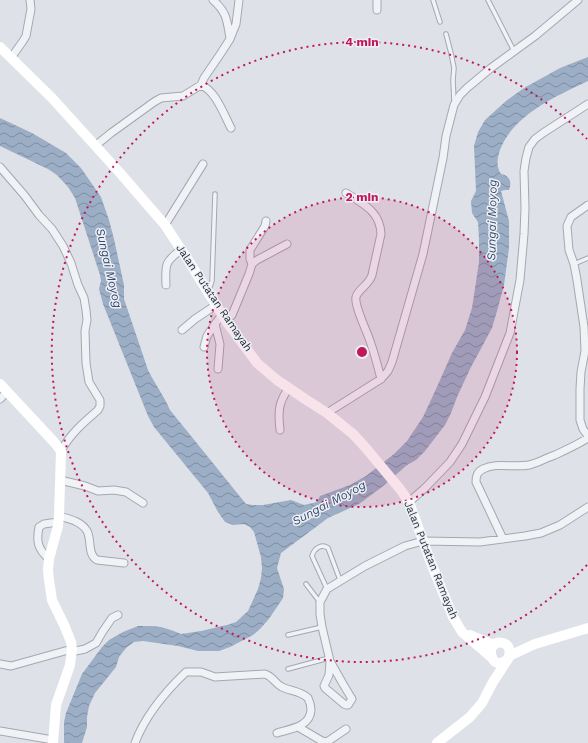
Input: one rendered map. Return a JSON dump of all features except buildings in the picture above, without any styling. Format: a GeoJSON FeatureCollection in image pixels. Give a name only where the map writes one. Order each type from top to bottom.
{"type":"FeatureCollection","features":[{"type":"Feature","properties":{"kind":"main road","name":"Jalan Putatan Ramayah"},"geometry":{"type":"LineString","coordinates":[[0,47],[52,98],[165,224],[224,318],[257,363],[277,380],[328,412],[353,434],[400,489],[409,502],[452,617],[462,632],[492,658]]}},
{"type":"Feature","properties":{"kind":"main road"},"geometry":{"type":"LineString","coordinates":[[2,392],[61,450],[59,519],[49,559],[48,570],[52,600],[66,627],[72,650],[70,665],[56,704],[53,742]]}},
{"type":"Feature","properties":{"kind":"main road"},"geometry":{"type":"LineString","coordinates":[[492,658],[496,661],[502,662],[535,644],[588,628]]}},
{"type":"Feature","properties":{"kind":"main road","name":"Jalan Putatan Ramayah"},"geometry":{"type":"LineString","coordinates":[[462,632],[494,645]]}},
{"type":"Feature","properties":{"kind":"main road"},"geometry":{"type":"LineString","coordinates":[[493,682],[491,650],[494,645],[501,643],[508,646],[535,644]]}},
{"type":"Feature","properties":{"kind":"main road"},"geometry":{"type":"LineString","coordinates":[[437,743],[470,717],[482,704],[493,682],[509,658],[510,651],[508,646]]}},
{"type":"Feature","properties":{"kind":"street"},"geometry":{"type":"LineString","coordinates":[[11,58],[26,36],[31,9],[30,0]]}},
{"type":"Feature","properties":{"kind":"street"},"geometry":{"type":"LineString","coordinates":[[213,0],[219,5],[226,16],[230,39]]}},
{"type":"Feature","properties":{"kind":"street"},"geometry":{"type":"LineString","coordinates":[[95,146],[154,102],[161,98],[183,96],[201,85],[230,39],[236,24],[239,0]]}},
{"type":"Feature","properties":{"kind":"street"},"geometry":{"type":"LineString","coordinates":[[377,0],[377,10]]}},
{"type":"Feature","properties":{"kind":"street"},"geometry":{"type":"LineString","coordinates":[[328,412],[381,379],[388,371],[392,362],[419,269],[443,158],[446,136],[454,105],[467,88],[491,68],[535,36],[578,0]]}},
{"type":"Feature","properties":{"kind":"street"},"geometry":{"type":"LineString","coordinates":[[201,85],[206,87],[214,95],[231,128]]}},
{"type":"Feature","properties":{"kind":"street"},"geometry":{"type":"LineString","coordinates":[[409,502],[450,462],[462,444],[485,397],[510,333],[520,280],[525,208],[524,170],[529,147],[535,139],[543,133],[588,104]]}},
{"type":"Feature","properties":{"kind":"street"},"geometry":{"type":"LineString","coordinates":[[165,224],[203,164]]}},
{"type":"Feature","properties":{"kind":"street"},"geometry":{"type":"LineString","coordinates":[[0,167],[52,229],[63,246],[84,298],[87,320],[85,330],[86,363],[89,382],[100,400],[100,406],[98,410],[75,430],[61,450]]}},
{"type":"Feature","properties":{"kind":"street"},"geometry":{"type":"LineString","coordinates":[[346,193],[371,209],[381,228],[382,234],[372,275],[370,280],[359,291],[356,296],[356,300],[371,343],[381,379]]}},
{"type":"Feature","properties":{"kind":"street"},"geometry":{"type":"LineString","coordinates":[[503,539],[476,482],[477,473],[497,466],[528,465],[541,461],[573,447],[588,437],[580,420],[581,372],[585,351],[584,327],[577,280],[574,264],[569,250],[566,226],[568,220],[573,214],[588,205]]}},
{"type":"Feature","properties":{"kind":"street"},"geometry":{"type":"LineString","coordinates":[[204,347],[207,336],[215,324],[232,314],[250,274],[252,264],[250,259],[250,250],[265,226],[266,221]]}},
{"type":"Feature","properties":{"kind":"street"},"geometry":{"type":"LineString","coordinates":[[252,264],[287,244]]}},
{"type":"Feature","properties":{"kind":"street"},"geometry":{"type":"LineString","coordinates":[[166,285],[168,261],[181,250]]}},
{"type":"Feature","properties":{"kind":"street"},"geometry":{"type":"LineString","coordinates":[[182,330],[216,305]]}},
{"type":"Feature","properties":{"kind":"street"},"geometry":{"type":"LineString","coordinates":[[215,324],[220,344],[218,369]]}},
{"type":"Feature","properties":{"kind":"street"},"geometry":{"type":"LineString","coordinates":[[280,430],[278,416],[280,405],[284,395],[290,388]]}},
{"type":"Feature","properties":{"kind":"street"},"geometry":{"type":"LineString","coordinates":[[60,480],[98,491],[114,490],[126,492],[143,503]]}},
{"type":"Feature","properties":{"kind":"street"},"geometry":{"type":"LineString","coordinates":[[329,659],[352,699],[348,705],[344,704],[324,686],[329,675],[329,659],[322,627],[320,602],[327,589],[340,580],[405,546],[423,541],[480,542],[541,533],[560,525],[588,507]]}},
{"type":"Feature","properties":{"kind":"street"},"geometry":{"type":"LineString","coordinates":[[49,559],[42,553],[38,546],[39,527],[59,519],[72,520],[86,529],[93,558],[97,560],[124,563]]}},
{"type":"Feature","properties":{"kind":"street"},"geometry":{"type":"LineString","coordinates":[[0,664],[11,666],[72,650],[85,649],[96,643],[112,618],[118,615]]}},
{"type":"Feature","properties":{"kind":"street"},"geometry":{"type":"LineString","coordinates":[[135,743],[140,730],[156,705],[172,685],[186,672],[202,672],[215,676],[265,674],[270,676],[284,688],[300,693],[307,698],[310,704],[311,712],[306,722],[298,727],[277,733]]}},
{"type":"Feature","properties":{"kind":"street"},"geometry":{"type":"LineString","coordinates":[[329,675],[337,675]]}},
{"type":"Feature","properties":{"kind":"street"},"geometry":{"type":"LineString","coordinates":[[298,727],[322,741],[327,742],[346,729]]}},
{"type":"Feature","properties":{"kind":"street"},"geometry":{"type":"LineString","coordinates":[[0,731],[53,742]]}},
{"type":"Feature","properties":{"kind":"lane"},"geometry":{"type":"LineString","coordinates":[[433,0],[440,22]]}},
{"type":"Feature","properties":{"kind":"lane"},"geometry":{"type":"LineString","coordinates":[[488,0],[514,51]]}},
{"type":"Feature","properties":{"kind":"lane"},"geometry":{"type":"LineString","coordinates":[[446,34],[454,68],[454,105]]}},
{"type":"Feature","properties":{"kind":"lane"},"geometry":{"type":"LineString","coordinates":[[207,290],[212,281],[215,194]]}},
{"type":"Feature","properties":{"kind":"lane"},"geometry":{"type":"LineString","coordinates":[[574,264],[588,258]]}},
{"type":"Feature","properties":{"kind":"lane"},"geometry":{"type":"LineString","coordinates":[[327,589],[312,556],[314,550],[322,546],[328,548],[340,580]]}},
{"type":"Feature","properties":{"kind":"lane"},"geometry":{"type":"LineString","coordinates":[[306,584],[320,602]]}},
{"type":"Feature","properties":{"kind":"lane"},"geometry":{"type":"LineString","coordinates":[[288,635],[322,627]]}},
{"type":"Feature","properties":{"kind":"lane"},"geometry":{"type":"LineString","coordinates":[[288,668],[329,659]]}},
{"type":"Feature","properties":{"kind":"water","name":"Sungai Moyog"},"geometry":{"type":"Polygon","coordinates":[[[588,57],[588,81],[550,100],[525,117],[506,138],[500,150],[498,168],[501,174],[510,180],[509,190],[501,191],[509,221],[509,248],[504,285],[492,328],[470,369],[445,425],[416,460],[407,465],[382,487],[359,504],[328,518],[281,553],[277,568],[284,589],[283,598],[268,620],[253,635],[219,651],[198,651],[178,646],[143,641],[134,642],[126,648],[119,657],[116,667],[95,693],[89,706],[87,727],[82,743],[64,743],[64,722],[66,713],[82,674],[109,640],[138,626],[161,627],[181,634],[201,631],[236,622],[248,611],[258,589],[262,568],[261,557],[254,532],[250,527],[244,524],[233,525],[225,522],[208,493],[154,427],[148,416],[103,304],[99,289],[101,281],[100,275],[75,198],[68,187],[57,175],[48,169],[0,146],[0,118],[32,133],[66,153],[81,168],[101,197],[114,239],[124,285],[124,299],[148,370],[170,410],[246,504],[263,505],[291,500],[304,505],[317,502],[320,496],[350,485],[366,476],[394,454],[407,441],[423,417],[452,353],[465,330],[472,308],[479,262],[478,222],[472,213],[471,201],[476,191],[474,146],[478,132],[485,120],[506,101],[524,88],[560,68],[588,57]]]}}]}
